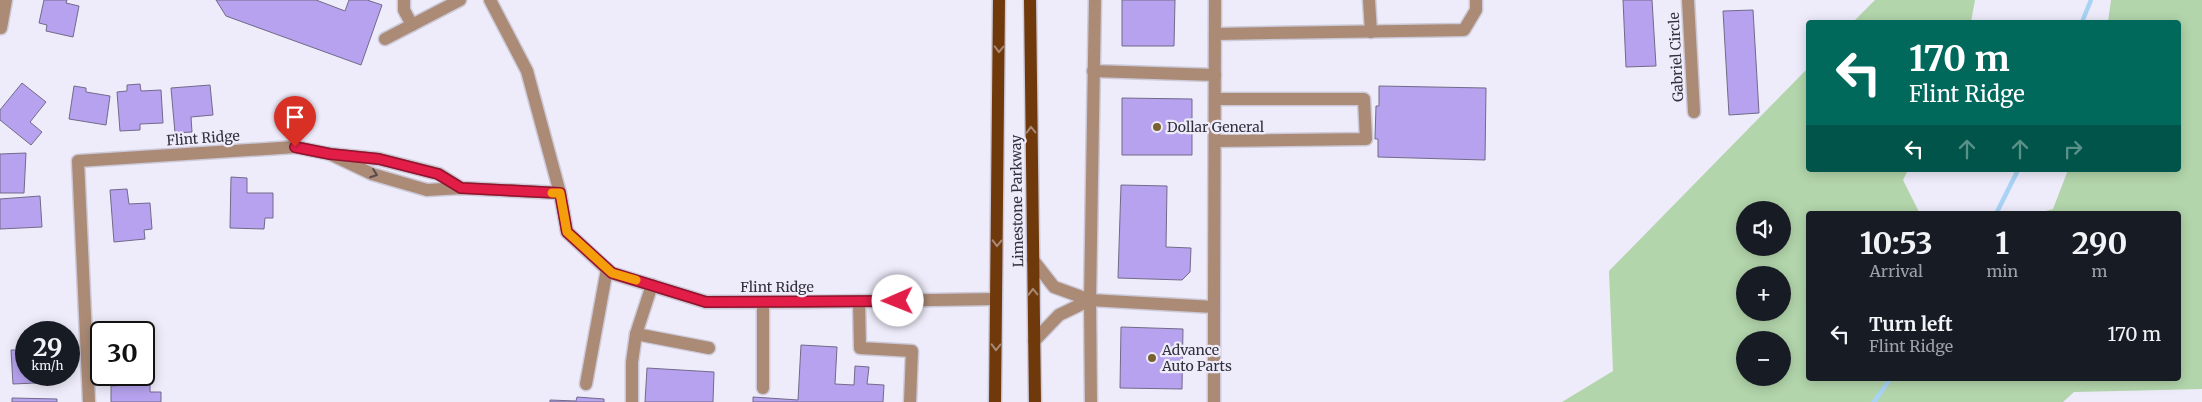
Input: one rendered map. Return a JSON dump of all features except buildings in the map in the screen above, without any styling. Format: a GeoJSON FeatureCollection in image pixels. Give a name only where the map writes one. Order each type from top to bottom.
{"type":"FeatureCollection","features":[{"type":"Feature","properties":{"kind":"main road","name":"Limestone Parkway"},"geometry":{"type":"LineString","coordinates":[[995,402],[999,0]]}},
{"type":"Feature","properties":{"kind":"main road","name":"Limestone Parkway"},"geometry":{"type":"LineString","coordinates":[[1030,0],[1035,402]]}},
{"type":"Feature","properties":{"kind":"street"},"geometry":{"type":"LineString","coordinates":[[1,28],[6,0]]}},
{"type":"Feature","properties":{"kind":"street"},"geometry":{"type":"LineString","coordinates":[[404,0],[404,10],[412,25]]}},
{"type":"Feature","properties":{"kind":"street"},"geometry":{"type":"LineString","coordinates":[[385,39],[460,0]]}},
{"type":"Feature","properties":{"kind":"street"},"geometry":{"type":"LineString","coordinates":[[490,0],[527,71],[560,193]]}},
{"type":"Feature","properties":{"kind":"street"},"geometry":{"type":"LineString","coordinates":[[1091,402],[1090,300],[1095,0]]}},
{"type":"Feature","properties":{"kind":"street"},"geometry":{"type":"LineString","coordinates":[[1214,402],[1215,0]]}},
{"type":"Feature","properties":{"kind":"street"},"geometry":{"type":"LineString","coordinates":[[1369,0],[1371,32]]}},
{"type":"Feature","properties":{"kind":"street"},"geometry":{"type":"LineString","coordinates":[[1215,34],[1464,30],[1476,10],[1476,0]]}},
{"type":"Feature","properties":{"kind":"street","name":"Gabriel Circle"},"geometry":{"type":"LineString","coordinates":[[1688,0],[1694,112]]}},
{"type":"Feature","properties":{"kind":"street"},"geometry":{"type":"LineString","coordinates":[[1093,71],[1215,75]]}},
{"type":"Feature","properties":{"kind":"street"},"geometry":{"type":"LineString","coordinates":[[1216,99],[1364,99],[1366,139],[1216,141]]}},
{"type":"Feature","properties":{"kind":"street","name":"Flint Ridge"},"geometry":{"type":"LineString","coordinates":[[89,402],[78,162],[295,147],[330,154],[379,159],[438,174],[461,188]]}},
{"type":"Feature","properties":{"kind":"street","name":"Flint Ridge"},"geometry":{"type":"LineString","coordinates":[[330,154],[372,174],[427,190],[461,188],[560,193],[567,232],[612,273],[706,302],[996,299]]}},
{"type":"Feature","properties":{"kind":"street"},"geometry":{"type":"LineString","coordinates":[[408,185],[411,167]]}},
{"type":"Feature","properties":{"kind":"street"},"geometry":{"type":"LineString","coordinates":[[1033,260],[1054,287],[1090,300],[1214,307]]}},
{"type":"Feature","properties":{"kind":"street"},"geometry":{"type":"LineString","coordinates":[[586,384],[607,269]]}},
{"type":"Feature","properties":{"kind":"street"},"geometry":{"type":"LineString","coordinates":[[632,402],[632,362],[636,334],[652,285]]}},
{"type":"Feature","properties":{"kind":"street"},"geometry":{"type":"LineString","coordinates":[[1034,341],[1059,315],[1090,300]]}},
{"type":"Feature","properties":{"kind":"street"},"geometry":{"type":"LineString","coordinates":[[859,301],[860,348],[912,351],[910,402]]}},
{"type":"Feature","properties":{"kind":"street"},"geometry":{"type":"LineString","coordinates":[[763,302],[763,388]]}},
{"type":"Feature","properties":{"kind":"street"},"geometry":{"type":"LineString","coordinates":[[636,334],[709,348]]}},
{"type":"Feature","properties":{"kind":"green space"},"geometry":{"type":"Polygon","coordinates":[[[1875,0],[1975,0],[1971,20],[1855,20],[1875,0]]]}},
{"type":"Feature","properties":{"kind":"green space"},"geometry":{"type":"Polygon","coordinates":[[[2111,0],[2202,0],[2202,389],[2074,392],[2063,402],[1562,402],[1613,371],[1609,271],[1806,70],[1806,172],[1907,172],[1903,180],[1918,211],[1806,211],[1806,381],[2181,381],[2181,211],[2046,211],[2053,209],[2067,172],[2181,172],[2181,20],[2108,20],[2111,0]]]}},
{"type":"Feature","properties":{"kind":"waterway"},"geometry":{"type":"LineString","coordinates":[[2083,20],[2091,0]]}},
{"type":"Feature","properties":{"kind":"waterway"},"geometry":{"type":"LineString","coordinates":[[1998,211],[2017,172]]}},
{"type":"Feature","properties":{"kind":"waterway"},"geometry":{"type":"LineString","coordinates":[[1874,402],[1889,381]]}},
{"type":"Feature","properties":{"kind":"slow traffic"},"geometry":{"type":"LineString","coordinates":[[552,193],[560,193],[567,232],[612,273],[636,280]]}},
{"type":"Feature","properties":{"kind":"place","name":"Dollar General"},"geometry":{"type":"Point","coordinates":[1157,127]}},
{"type":"Feature","properties":{"kind":"place","name":"Advance Auto Parts"},"geometry":{"type":"Point","coordinates":[1152,358]}},
{"type":"Feature","properties":{"kind":"route"},"geometry":{"type":"LineString","coordinates":[[295,147],[330,154],[379,159],[438,174],[461,188],[560,193],[567,232],[612,273],[706,302],[898,301]]}}]}
